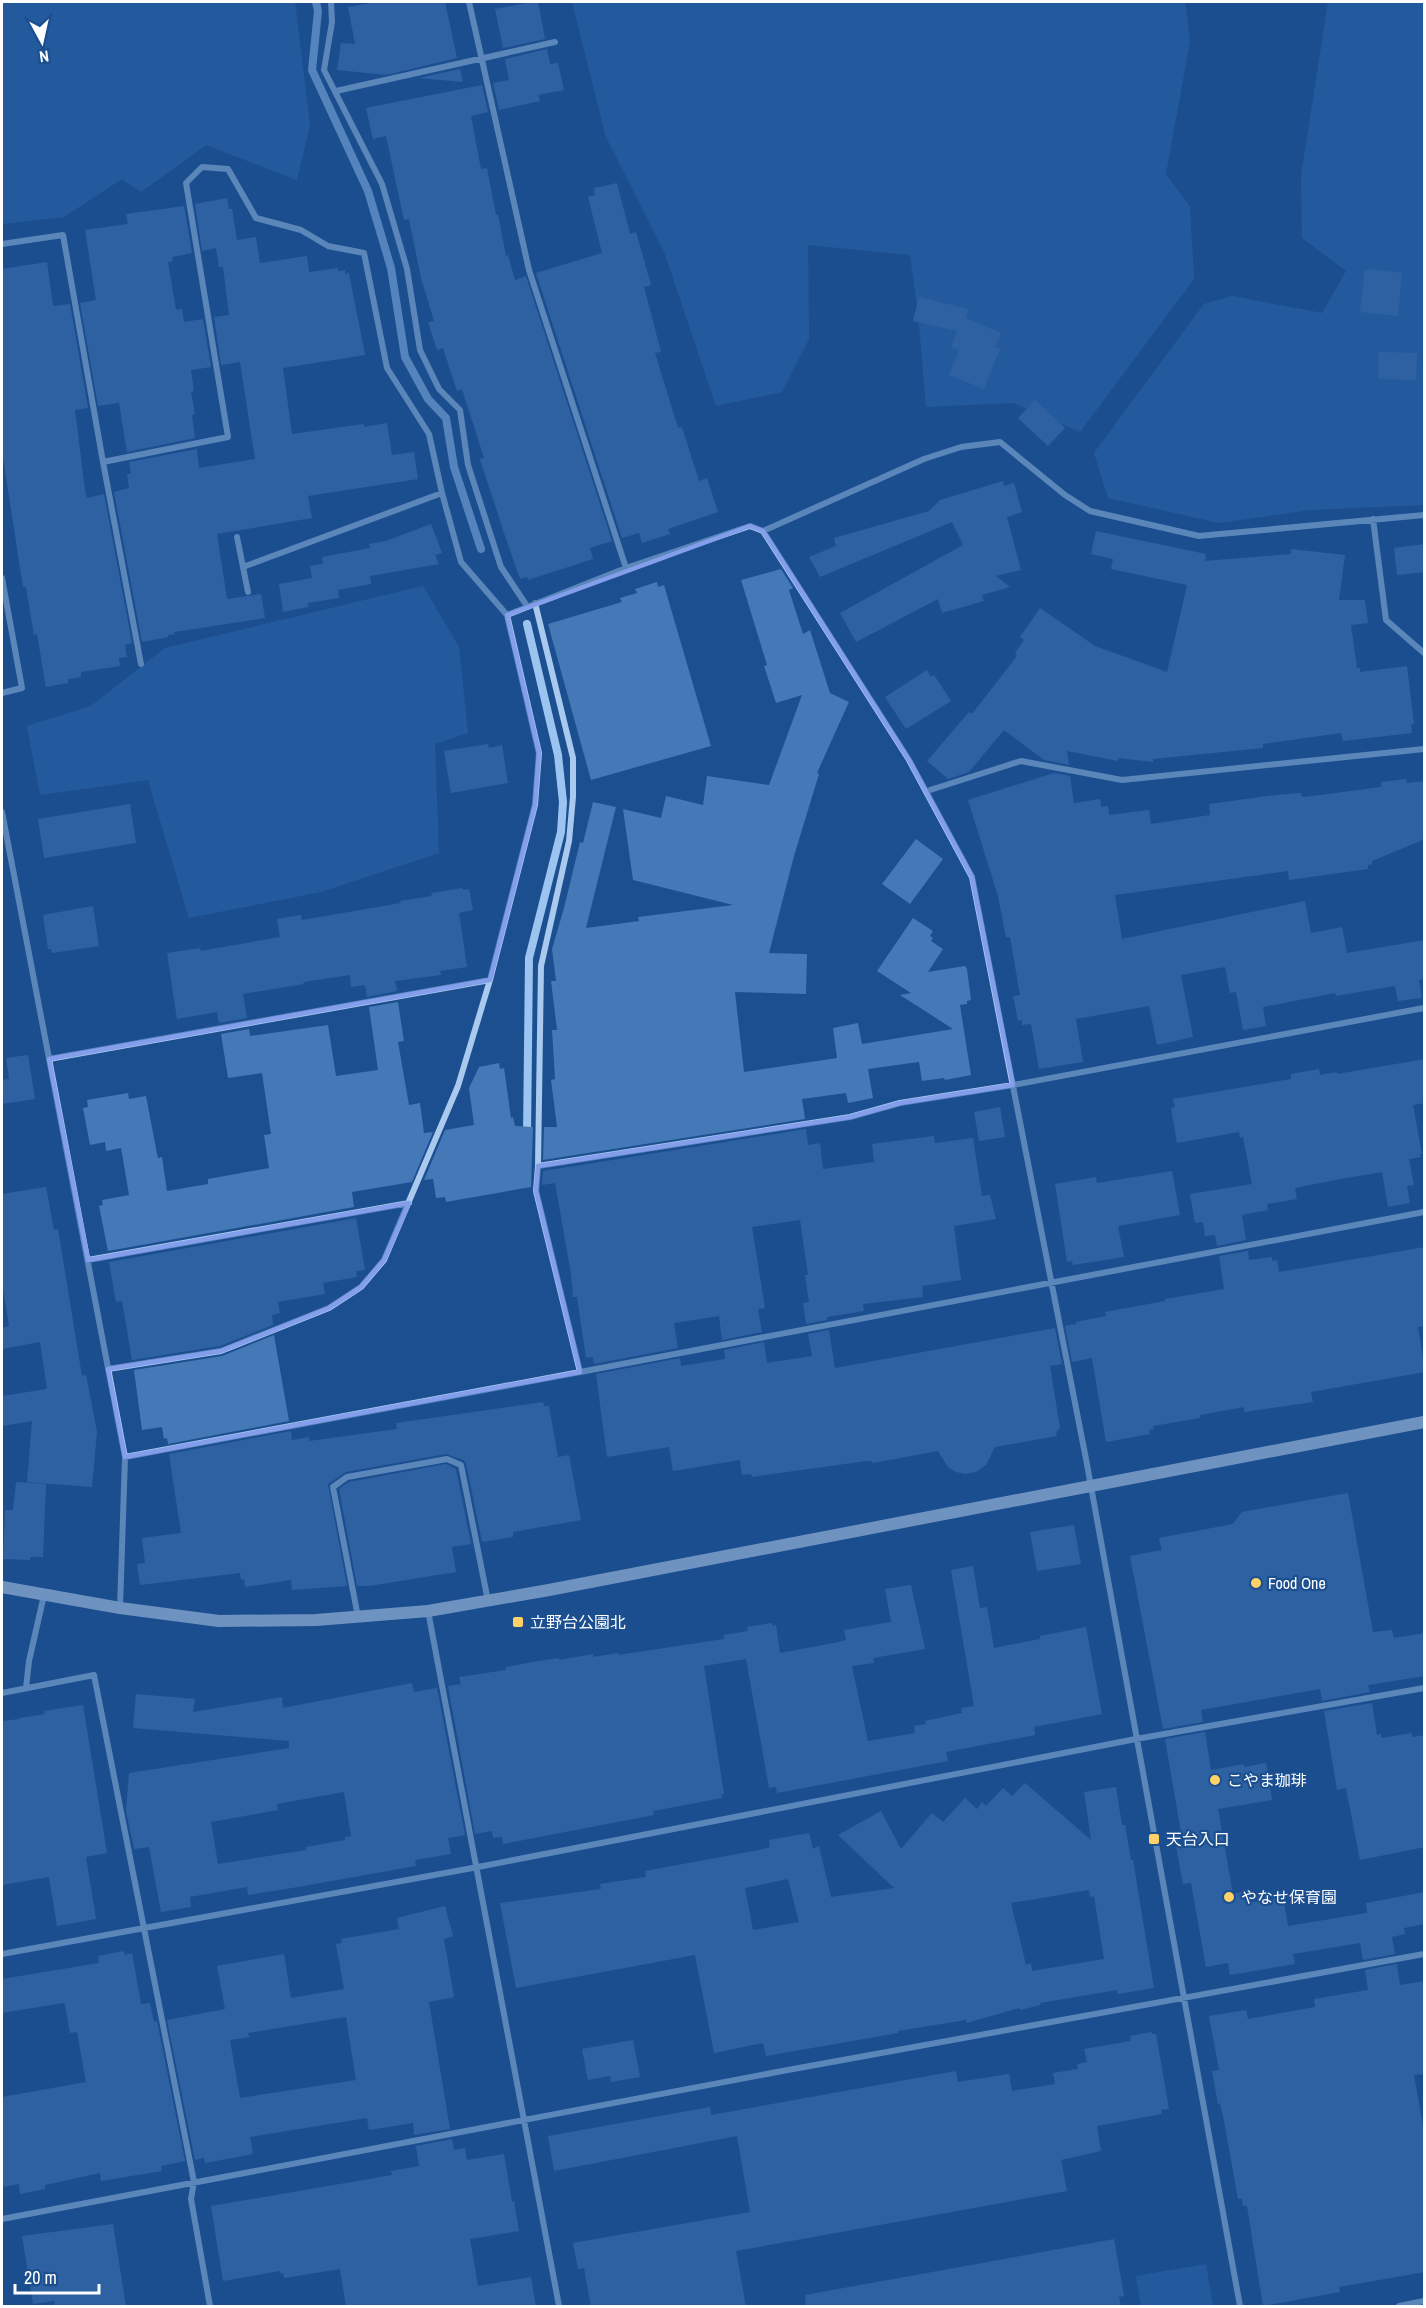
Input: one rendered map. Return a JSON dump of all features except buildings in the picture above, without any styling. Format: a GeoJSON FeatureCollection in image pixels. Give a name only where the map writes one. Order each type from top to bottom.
{"type":"FeatureCollection","features":[{"type":"Feature","properties":{"kind":"street"},"geometry":{"type":"LineString","coordinates":[[331,2],[332,22],[324,70],[382,184],[407,269],[420,350],[439,388],[460,410],[468,465],[501,567],[526,606]]}},
{"type":"Feature","properties":{"kind":"street"},"geometry":{"type":"LineString","coordinates":[[469,2],[529,270],[626,568]]}},
{"type":"Feature","properties":{"kind":"street"},"geometry":{"type":"LineString","coordinates":[[336,91],[555,42]]}},
{"type":"Feature","properties":{"kind":"street"},"geometry":{"type":"LineString","coordinates":[[103,462],[228,438],[186,183],[202,167],[228,169],[256,218],[301,230],[328,246],[364,253],[387,368],[429,434],[442,493],[462,562],[507,615],[539,753],[535,805],[490,980],[458,1086],[384,1260],[361,1287],[329,1308],[221,1351],[108,1369]]}},
{"type":"Feature","properties":{"kind":"street"},"geometry":{"type":"LineString","coordinates":[[2,244],[63,234],[141,664]]}},
{"type":"Feature","properties":{"kind":"street"},"geometry":{"type":"LineString","coordinates":[[763,531],[924,459],[961,447],[1000,442],[1065,495],[1090,511],[1199,536],[1425,514]]}},
{"type":"Feature","properties":{"kind":"street"},"geometry":{"type":"LineString","coordinates":[[243,567],[442,493]]}},
{"type":"Feature","properties":{"kind":"street"},"geometry":{"type":"LineString","coordinates":[[1373,519],[1386,620],[1425,653]]}},
{"type":"Feature","properties":{"kind":"street"},"geometry":{"type":"LineString","coordinates":[[507,615],[626,568],[750,526],[763,531],[927,791],[972,877],[1090,1485],[1240,2307]]}},
{"type":"Feature","properties":{"kind":"street"},"geometry":{"type":"LineString","coordinates":[[237,537],[248,592]]}},
{"type":"Feature","properties":{"kind":"street"},"geometry":{"type":"LineString","coordinates":[[2,578],[22,688],[2,693]]}},
{"type":"Feature","properties":{"kind":"street"},"geometry":{"type":"LineString","coordinates":[[535,603],[573,758],[573,797],[569,841],[541,966],[536,1191],[580,1372]]}},
{"type":"Feature","properties":{"kind":"street"},"geometry":{"type":"LineString","coordinates":[[927,791],[1021,761],[1122,780],[1425,749]]}},
{"type":"Feature","properties":{"kind":"street"},"geometry":{"type":"LineString","coordinates":[[2,812],[125,1457],[120,1608]]}},
{"type":"Feature","properties":{"kind":"street"},"geometry":{"type":"LineString","coordinates":[[49,1059],[490,980]]}},
{"type":"Feature","properties":{"kind":"street"},"geometry":{"type":"LineString","coordinates":[[538,1166],[850,1117],[900,1103],[1013,1085],[1425,1008]]}},
{"type":"Feature","properties":{"kind":"street"},"geometry":{"type":"LineString","coordinates":[[88,1260],[409,1203]]}},
{"type":"Feature","properties":{"kind":"street"},"geometry":{"type":"LineString","coordinates":[[125,1457],[1425,1212]]}},
{"type":"Feature","properties":{"kind":"street"},"geometry":{"type":"LineString","coordinates":[[2,1587],[120,1608],[219,1621],[316,1620],[428,1611],[1425,1422]]}},
{"type":"Feature","properties":{"kind":"street"},"geometry":{"type":"LineString","coordinates":[[358,1617],[333,1486],[347,1477],[447,1459],[461,1465],[488,1601]]}},
{"type":"Feature","properties":{"kind":"street"},"geometry":{"type":"LineString","coordinates":[[26,1688],[29,1661],[44,1594]]}},
{"type":"Feature","properties":{"kind":"street"},"geometry":{"type":"LineString","coordinates":[[428,1611],[559,2307]]}},
{"type":"Feature","properties":{"kind":"street"},"geometry":{"type":"LineString","coordinates":[[2,1693],[94,1675],[194,2182],[191,2199],[210,2307]]}},
{"type":"Feature","properties":{"kind":"street"},"geometry":{"type":"LineString","coordinates":[[2,1954],[478,1867],[1136,1739],[1425,1688]]}},
{"type":"Feature","properties":{"kind":"street"},"geometry":{"type":"LineString","coordinates":[[2,2219],[1425,1954]]}},
{"type":"Feature","properties":{"kind":"street"},"geometry":{"type":"LineString","coordinates":[[1399,2307],[1425,2301]]}},
{"type":"Feature","properties":{"kind":"highlighted area"},"geometry":{"type":"Polygon","coordinates":[[[750,526],[763,531],[909,760],[972,877],[1013,1085],[900,1103],[850,1117],[538,1166],[536,1191],[580,1372],[125,1457],[108,1369],[221,1351],[329,1308],[361,1287],[384,1260],[409,1203],[88,1260],[49,1059],[490,980],[535,805],[539,753],[507,615],[750,526]]]}},
{"type":"Feature","properties":{"kind":"shaded area"},"geometry":{"type":"Polygon","coordinates":[[[2,2],[295,2],[310,125],[297,180],[206,145],[141,192],[122,179],[64,217],[2,224],[2,2]]]}},
{"type":"Feature","properties":{"kind":"shaded area"},"geometry":{"type":"Polygon","coordinates":[[[572,2],[1185,2],[1190,41],[1166,174],[1190,207],[1194,279],[1080,432],[1013,403],[926,407],[918,313],[910,255],[808,245],[809,339],[782,392],[716,406],[665,254],[606,137],[572,2]]]}},
{"type":"Feature","properties":{"kind":"shaded area"},"geometry":{"type":"Polygon","coordinates":[[[1328,2],[1424,2],[1424,505],[1310,510],[1219,523],[1108,498],[1094,453],[1204,304],[1232,296],[1322,313],[1346,271],[1302,238],[1301,176],[1328,2]]]}},
{"type":"Feature","properties":{"kind":"shaded area"},"geometry":{"type":"Polygon","coordinates":[[[423,586],[459,647],[468,733],[435,744],[439,853],[321,892],[189,918],[148,780],[40,795],[27,726],[91,706],[165,648],[423,586]]]}},
{"type":"Feature","properties":{"kind":"shaded area"},"geometry":{"type":"Polygon","coordinates":[[[1206,2264],[1213,2306],[1141,2306],[1136,2276],[1206,2264]]]}},
{"type":"Feature","properties":{"kind":"waterway"},"geometry":{"type":"LineString","coordinates":[[316,2],[318,11],[312,70],[368,191],[391,268],[405,357],[428,399],[446,418],[454,467],[481,549]]}},
{"type":"Feature","properties":{"kind":"waterway"},"geometry":{"type":"LineString","coordinates":[[527,624],[558,755],[563,802],[561,832],[529,958],[527,1137]]}},
{"type":"Feature","properties":{"kind":"place","name":"Food One"},"geometry":{"type":"Point","coordinates":[1256,1583]}},
{"type":"Feature","properties":{"kind":"place","name":"立野台公園北"},"geometry":{"type":"Point","coordinates":[518,1622]}},
{"type":"Feature","properties":{"kind":"place","name":"こやま珈琲"},"geometry":{"type":"Point","coordinates":[1215,1780]}},
{"type":"Feature","properties":{"kind":"place","name":"天台入口"},"geometry":{"type":"Point","coordinates":[1154,1839]}},
{"type":"Feature","properties":{"kind":"place","name":"やなせ保育園"},"geometry":{"type":"Point","coordinates":[1229,1897]}}]}
